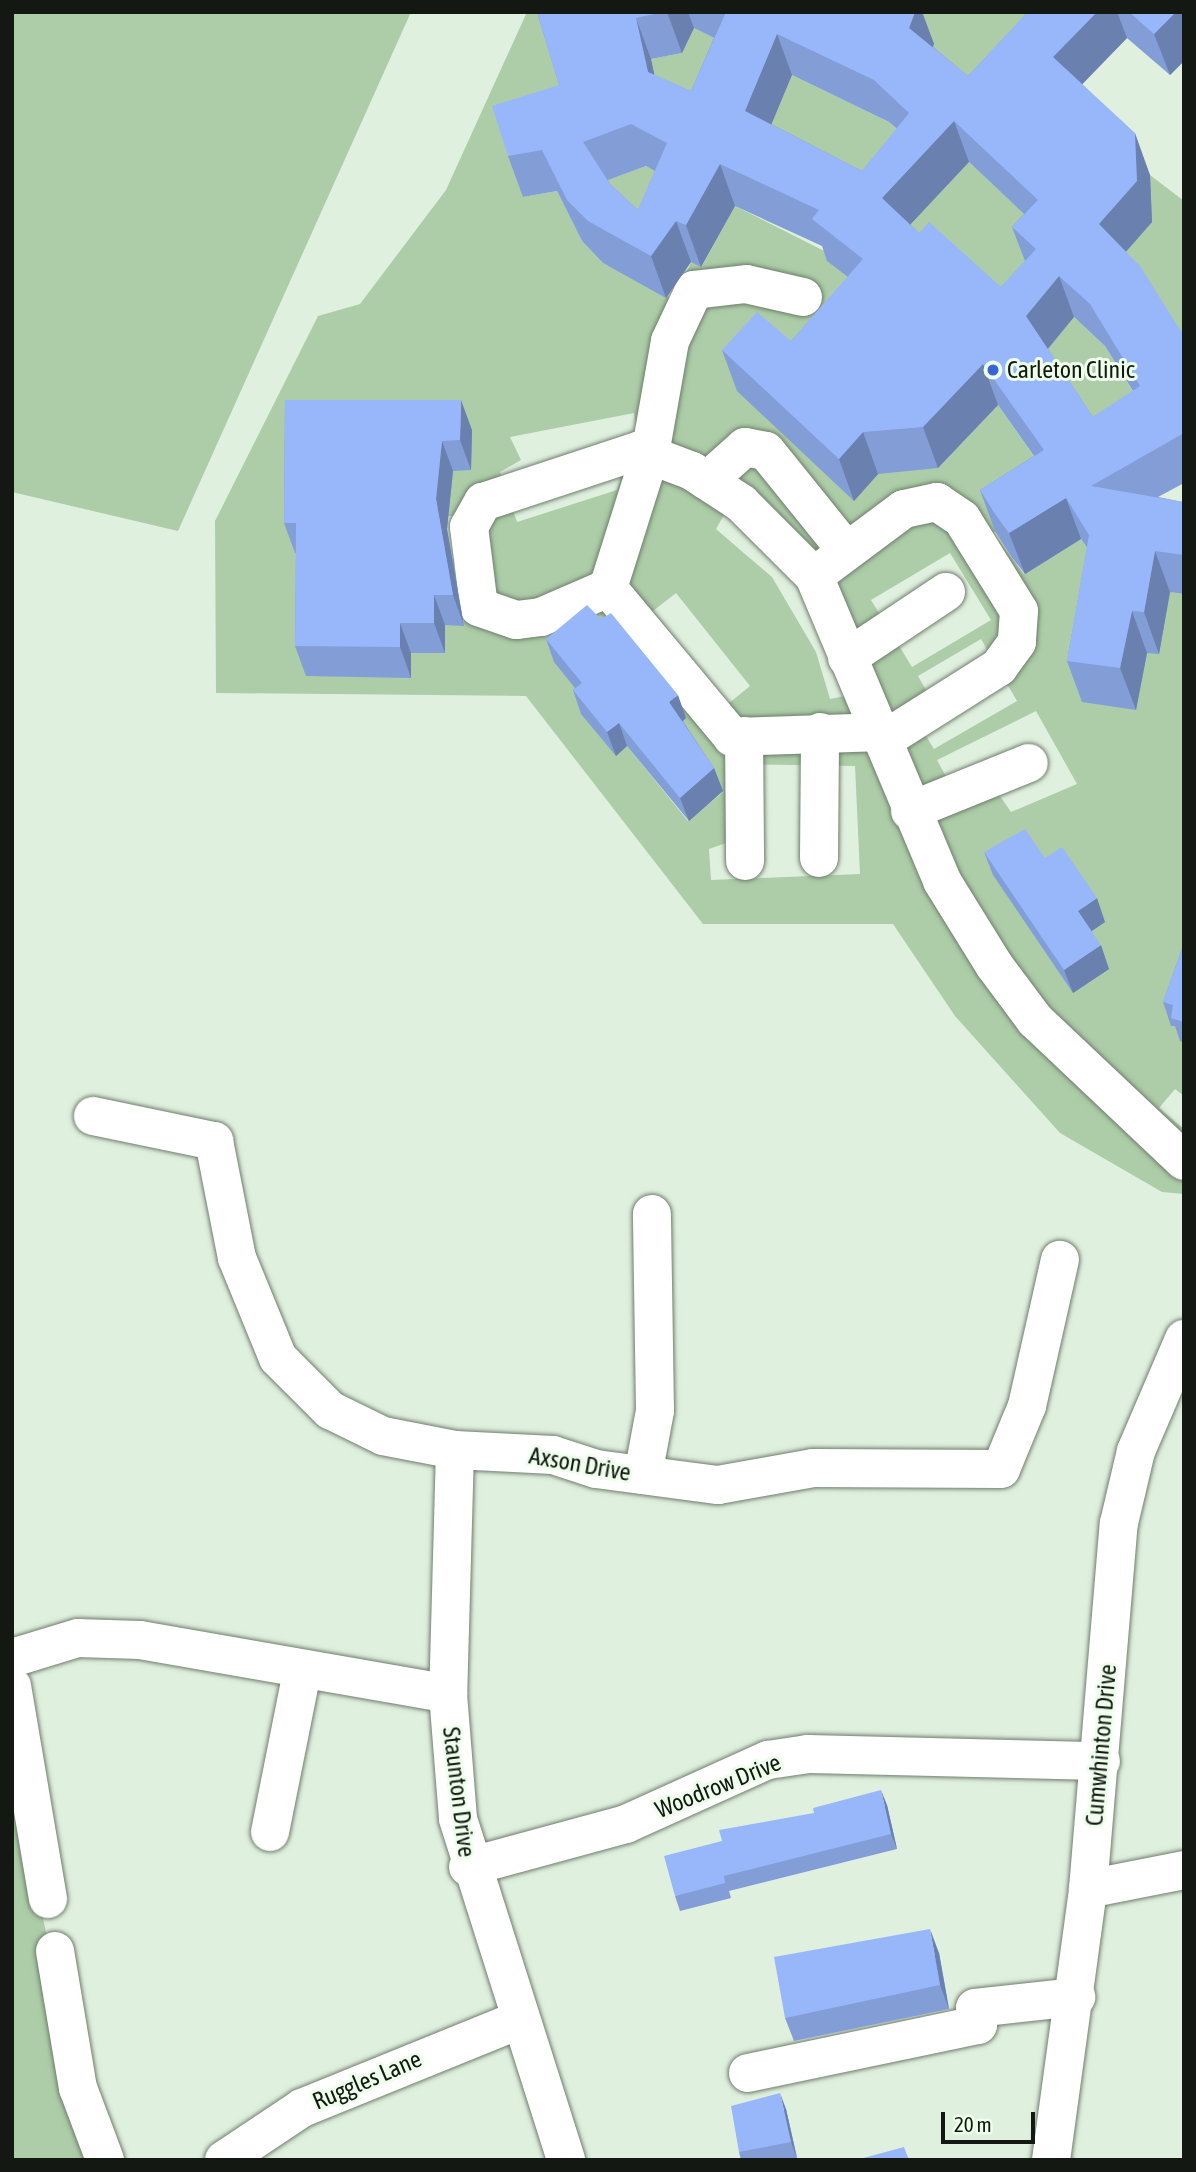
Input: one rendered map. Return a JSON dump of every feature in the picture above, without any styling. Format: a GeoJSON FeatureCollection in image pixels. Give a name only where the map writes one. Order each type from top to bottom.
{"type":"FeatureCollection","features":[{"type":"Feature","properties":{"kind":"street"},"geometry":{"type":"LineString","coordinates":[[803,297],[746,284],[694,289],[670,341],[650,455],[608,588],[541,617],[516,620],[485,612],[479,607],[471,517],[483,502],[628,451],[650,455],[707,481],[760,518],[814,576],[882,736],[910,811],[942,881],[1035,1020],[1184,1161]]}},
{"type":"Feature","properties":{"kind":"street"},"geometry":{"type":"LineString","coordinates":[[707,481],[745,447],[766,451],[846,550]]}},
{"type":"Feature","properties":{"kind":"street"},"geometry":{"type":"LineString","coordinates":[[608,588],[732,737],[820,732],[882,736],[999,667],[1017,642],[1019,611],[962,519],[937,502],[904,509],[814,576]]}},
{"type":"Feature","properties":{"kind":"street"},"geometry":{"type":"LineString","coordinates":[[847,658],[946,592]]}},
{"type":"Feature","properties":{"kind":"street"},"geometry":{"type":"LineString","coordinates":[[819,858],[820,732]]}},
{"type":"Feature","properties":{"kind":"street"},"geometry":{"type":"LineString","coordinates":[[744,736],[745,861]]}},
{"type":"Feature","properties":{"kind":"street"},"geometry":{"type":"LineString","coordinates":[[910,811],[1029,763]]}},
{"type":"Feature","properties":{"kind":"street","name":"Axson Drive"},"geometry":{"type":"LineString","coordinates":[[93,1116],[214,1141],[241,1270],[278,1358],[330,1410],[383,1436],[455,1450],[553,1455],[643,1475],[718,1486],[813,1468],[1001,1469],[1027,1406],[1060,1260]]}},
{"type":"Feature","properties":{"kind":"street"},"geometry":{"type":"LineString","coordinates":[[643,1475],[655,1411],[652,1214]]}},
{"type":"Feature","properties":{"kind":"street","name":"Cumwhinton Drive"},"geometry":{"type":"LineString","coordinates":[[1052,2160],[1076,1997],[1088,1889],[1101,1761],[1119,1523],[1136,1451],[1184,1339]]}},
{"type":"Feature","properties":{"kind":"street","name":"Staunton Drive"},"geometry":{"type":"LineString","coordinates":[[455,1450],[447,1694],[468,1867],[566,2160]]}},
{"type":"Feature","properties":{"kind":"street"},"geometry":{"type":"LineString","coordinates":[[12,1658],[78,1637],[140,1640],[302,1672],[447,1694]]}},
{"type":"Feature","properties":{"kind":"street"},"geometry":{"type":"LineString","coordinates":[[270,1832],[302,1672]]}},
{"type":"Feature","properties":{"kind":"street"},"geometry":{"type":"LineString","coordinates":[[12,1686],[48,1899]]}},
{"type":"Feature","properties":{"kind":"street","name":"Woodrow Drive"},"geometry":{"type":"LineString","coordinates":[[468,1867],[626,1824],[768,1760],[808,1754],[1101,1761]]}},
{"type":"Feature","properties":{"kind":"street"},"geometry":{"type":"LineString","coordinates":[[1088,1889],[1184,1870]]}},
{"type":"Feature","properties":{"kind":"street"},"geometry":{"type":"LineString","coordinates":[[55,1951],[78,2088],[105,2160]]}},
{"type":"Feature","properties":{"kind":"street"},"geometry":{"type":"LineString","coordinates":[[748,2073],[978,2025],[975,2008],[1076,1997]]}},
{"type":"Feature","properties":{"kind":"street","name":"Ruggles Lane"},"geometry":{"type":"LineString","coordinates":[[224,2160],[302,2108],[519,2020]]}},
{"type":"Feature","properties":{"kind":"green space"},"geometry":{"type":"Polygon","coordinates":[[[12,12],[411,12],[178,531],[12,492],[12,12]]]}},
{"type":"Feature","properties":{"kind":"green space"},"geometry":{"type":"Polygon","coordinates":[[[527,12],[612,12],[561,85],[523,197],[557,191],[582,241],[603,263],[675,300],[691,262],[702,266],[735,206],[852,265],[893,472],[940,466],[998,405],[1059,492],[993,533],[1024,574],[1081,539],[1104,576],[1135,709],[1147,653],[1159,653],[1159,590],[1184,594],[1184,1096],[1175,1089],[1159,1108],[1184,1129],[1184,1194],[1162,1192],[1060,1133],[955,1016],[893,924],[703,924],[526,696],[216,693],[215,521],[318,316],[360,304],[446,190],[527,12]],[[634,413],[510,437],[521,460],[500,472],[517,522],[617,490],[637,437],[634,413]],[[472,430],[307,553],[411,678],[411,653],[445,625],[464,625],[465,566],[453,565],[453,516],[442,516],[443,472],[472,430]],[[728,508],[716,529],[772,577],[816,652],[830,699],[850,695],[810,596],[728,508]],[[950,553],[871,600],[912,667],[991,620],[950,553]],[[676,593],[653,611],[728,704],[750,686],[676,593]],[[981,639],[918,676],[941,716],[921,728],[934,749],[1017,701],[981,639]],[[590,706],[616,755],[627,746],[688,821],[723,792],[678,725],[590,706]],[[1036,711],[937,760],[960,802],[995,789],[1011,812],[1077,784],[1036,711]],[[728,764],[729,842],[709,849],[711,880],[860,874],[855,766],[728,764]]]}},
{"type":"Feature","properties":{"kind":"green space"},"geometry":{"type":"Polygon","coordinates":[[[814,12],[1082,12],[983,117],[925,69],[934,44],[814,12]]]}},
{"type":"Feature","properties":{"kind":"green space"},"geometry":{"type":"Polygon","coordinates":[[[694,28],[742,52],[663,113],[651,59],[682,53],[694,28]]]}},
{"type":"Feature","properties":{"kind":"green space"},"geometry":{"type":"Polygon","coordinates":[[[792,75],[889,122],[924,155],[877,212],[760,152],[792,75]]]}},
{"type":"Feature","properties":{"kind":"green space"},"geometry":{"type":"Polygon","coordinates":[[[969,162],[1053,241],[1009,336],[897,239],[969,162]]]}},
{"type":"Feature","properties":{"kind":"green space"},"geometry":{"type":"Polygon","coordinates":[[[646,166],[682,184],[656,247],[602,182],[646,166]]]}},
{"type":"Feature","properties":{"kind":"green space"},"geometry":{"type":"Polygon","coordinates":[[[1150,175],[1184,201],[1184,353],[1114,265],[1150,175]]]}},
{"type":"Feature","properties":{"kind":"green space"},"geometry":{"type":"Polygon","coordinates":[[[1074,317],[1105,346],[1155,427],[1108,458],[1041,357],[1074,317]]]}},
{"type":"Feature","properties":{"kind":"green space"},"geometry":{"type":"Polygon","coordinates":[[[12,1708],[30,1858],[95,2160],[12,2160],[12,1708]]]}},
{"type":"Feature","properties":{"kind":"building","name":"Carleton Clinic"},"geometry":{"type":"Polygon","coordinates":[[[537,12],[664,12],[636,18],[648,72],[691,91],[726,12],[915,12],[909,28],[968,76],[1028,12],[1097,12],[1053,57],[1135,133],[1137,181],[1099,224],[1140,266],[1184,336],[1184,433],[1091,486],[1183,502],[1184,488],[1184,555],[1155,551],[1144,612],[1132,611],[1120,668],[1067,661],[1089,535],[1066,498],[1009,533],[980,490],[1044,450],[983,364],[923,427],[863,432],[839,459],[722,350],[757,312],[791,341],[863,259],[812,219],[819,210],[720,164],[686,225],[676,221],[651,256],[588,221],[567,200],[542,150],[508,156],[492,106],[559,85],[537,12]],[[777,34],[745,111],[862,171],[909,113],[874,80],[777,34]],[[954,121],[882,198],[919,233],[929,222],[1001,287],[1036,249],[1012,227],[1038,200],[954,121]],[[631,124],[583,142],[610,184],[638,210],[667,143],[631,124]],[[1059,276],[1026,316],[1093,417],[1140,386],[1090,304],[1059,276]]]}},
{"type":"Feature","properties":{"kind":"building"},"geometry":{"type":"Polygon","coordinates":[[[1129,12],[1176,12],[1154,34],[1129,12]]]}},
{"type":"Feature","properties":{"kind":"building"},"geometry":{"type":"Polygon","coordinates":[[[285,400],[461,400],[460,440],[442,441],[436,499],[453,595],[434,595],[434,623],[400,623],[400,647],[295,646],[296,523],[284,523],[285,400]]]}},
{"type":"Feature","properties":{"kind":"building"},"geometry":{"type":"Polygon","coordinates":[[[587,605],[601,619],[611,613],[678,695],[669,702],[714,768],[680,798],[619,723],[607,732],[573,690],[582,683],[546,639],[587,605]]]}},
{"type":"Feature","properties":{"kind":"building"},"geometry":{"type":"Polygon","coordinates":[[[1025,829],[1045,858],[1062,847],[1097,898],[1078,911],[1101,945],[1064,970],[984,852],[1025,829]]]}},
{"type":"Feature","properties":{"kind":"building"},"geometry":{"type":"Polygon","coordinates":[[[1184,943],[1184,1022],[1171,1018],[1173,1005],[1163,1002],[1184,943]]]}},
{"type":"Feature","properties":{"kind":"building"},"geometry":{"type":"Polygon","coordinates":[[[881,1790],[891,1834],[724,1876],[725,1883],[675,1896],[664,1856],[722,1841],[719,1830],[814,1813],[813,1808],[881,1790]]]}},
{"type":"Feature","properties":{"kind":"building"},"geometry":{"type":"Polygon","coordinates":[[[930,1929],[940,1985],[785,2018],[774,1957],[930,1929]]]}},
{"type":"Feature","properties":{"kind":"building"},"geometry":{"type":"Polygon","coordinates":[[[780,2093],[791,2142],[739,2152],[731,2106],[780,2093]]]}},
{"type":"Feature","properties":{"kind":"building"},"geometry":{"type":"Polygon","coordinates":[[[904,2147],[909,2160],[856,2160],[904,2147]]]}},
{"type":"Feature","properties":{"kind":"place","name":"Carleton Clinic"},"geometry":{"type":"Point","coordinates":[993,370]}}]}
